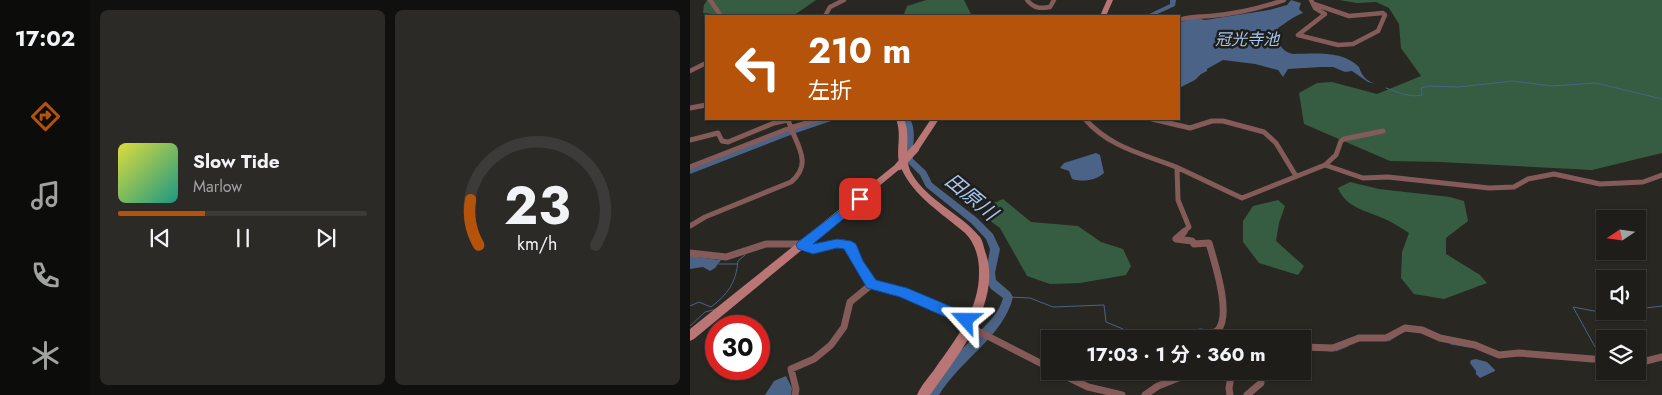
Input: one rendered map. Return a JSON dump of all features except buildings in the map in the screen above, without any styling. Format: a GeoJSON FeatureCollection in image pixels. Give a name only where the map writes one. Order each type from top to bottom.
{"type":"FeatureCollection","features":[{"type":"Feature","properties":{"kind":"main road"},"geometry":{"type":"LineString","coordinates":[[1103,15],[1110,0]]}},
{"type":"Feature","properties":{"kind":"main road"},"geometry":{"type":"LineString","coordinates":[[900,120],[904,127],[902,154],[904,165],[909,174],[918,188],[977,240],[982,250],[984,263],[980,306],[971,324],[923,395]]}},
{"type":"Feature","properties":{"kind":"main road"},"geometry":{"type":"LineString","coordinates":[[690,336],[900,166],[915,150],[934,120]]}},
{"type":"Feature","properties":{"kind":"street"},"geometry":{"type":"LineString","coordinates":[[710,0],[720,15]]}},
{"type":"Feature","properties":{"kind":"street"},"geometry":{"type":"LineString","coordinates":[[826,15],[830,7],[844,0]]}},
{"type":"Feature","properties":{"kind":"street"},"geometry":{"type":"LineString","coordinates":[[1028,0],[1032,6],[1040,8],[1050,7],[1054,0]]}},
{"type":"Feature","properties":{"kind":"street"},"geometry":{"type":"LineString","coordinates":[[1104,0],[1110,0]]}},
{"type":"Feature","properties":{"kind":"street"},"geometry":{"type":"LineString","coordinates":[[1264,7],[1275,0]]}},
{"type":"Feature","properties":{"kind":"street"},"geometry":{"type":"LineString","coordinates":[[1180,20],[1189,16],[1211,16],[1264,7],[1284,0]]}},
{"type":"Feature","properties":{"kind":"street"},"geometry":{"type":"LineString","coordinates":[[1312,2],[1349,16],[1372,13],[1383,13],[1385,15],[1378,31],[1353,44],[1338,45],[1298,36],[1325,14],[1315,8],[1312,2]]}},
{"type":"Feature","properties":{"kind":"street"},"geometry":{"type":"LineString","coordinates":[[690,71],[705,64]]}},
{"type":"Feature","properties":{"kind":"street"},"geometry":{"type":"LineString","coordinates":[[690,108],[705,105]]}},
{"type":"Feature","properties":{"kind":"street"},"geometry":{"type":"LineString","coordinates":[[690,140],[718,133],[722,141],[728,142],[774,123],[788,120],[791,130],[802,150],[802,166],[798,176],[791,182],[705,217],[690,226]]}},
{"type":"Feature","properties":{"kind":"street"},"geometry":{"type":"LineString","coordinates":[[690,167],[817,120]]}},
{"type":"Feature","properties":{"kind":"street"},"geometry":{"type":"LineString","coordinates":[[1086,120],[1095,130],[1110,141],[1177,168],[1242,198],[1325,166],[1336,155],[1341,141],[1344,139],[1383,131]]}},
{"type":"Feature","properties":{"kind":"street"},"geometry":{"type":"LineString","coordinates":[[1156,120],[1198,128],[1214,120],[1261,130],[1268,134],[1278,145],[1296,176]]}},
{"type":"Feature","properties":{"kind":"street"},"geometry":{"type":"LineString","coordinates":[[1325,166],[1343,170],[1363,178],[1388,176],[1490,188],[1514,187],[1528,180],[1554,174],[1600,184],[1643,182],[1662,175]]}},
{"type":"Feature","properties":{"kind":"street"},"geometry":{"type":"LineString","coordinates":[[1177,168],[1178,200],[1189,227],[1176,239],[1192,241],[1194,244],[1209,243],[1223,306],[1223,320],[1220,327],[1215,330]]}},
{"type":"Feature","properties":{"kind":"street"},"geometry":{"type":"LineString","coordinates":[[690,253],[726,257],[766,244],[802,245],[813,250],[841,243],[849,245],[872,284],[902,292],[971,324],[985,335],[1041,363]]}},
{"type":"Feature","properties":{"kind":"street"},"geometry":{"type":"LineString","coordinates":[[795,395],[796,389],[791,369],[814,359],[831,346],[844,327],[850,302],[872,284]]}},
{"type":"Feature","properties":{"kind":"street"},"geometry":{"type":"LineString","coordinates":[[1311,346],[1333,348],[1359,338],[1386,338],[1405,328],[1422,330],[1440,338],[1475,345],[1499,355],[1519,353],[1596,359]]}},
{"type":"Feature","properties":{"kind":"street"},"geometry":{"type":"LineString","coordinates":[[1646,361],[1662,357]]}},
{"type":"Feature","properties":{"kind":"street"},"geometry":{"type":"LineString","coordinates":[[1074,380],[1088,387],[1122,395]]}},
{"type":"Feature","properties":{"kind":"street"},"geometry":{"type":"LineString","coordinates":[[1146,395],[1168,380]]}},
{"type":"Feature","properties":{"kind":"street"},"geometry":{"type":"LineString","coordinates":[[1230,380],[1230,395]]}},
{"type":"Feature","properties":{"kind":"street"},"geometry":{"type":"LineString","coordinates":[[1247,395],[1261,384],[1263,380]]}},
{"type":"Feature","properties":{"kind":"green space"},"geometry":{"type":"Polygon","coordinates":[[[707,0],[816,0],[794,15],[720,15],[703,13],[707,0]]]}},
{"type":"Feature","properties":{"kind":"green space"},"geometry":{"type":"Polygon","coordinates":[[[926,0],[964,0],[972,15],[905,15],[907,6],[926,0]]]}},
{"type":"Feature","properties":{"kind":"green space"},"geometry":{"type":"Polygon","coordinates":[[[1339,0],[1662,0],[1662,153],[1592,170],[1390,161],[1304,124],[1299,93],[1317,83],[1332,82],[1377,94],[1421,76],[1401,48],[1399,24],[1389,8],[1376,2],[1357,3],[1339,0]]]}},
{"type":"Feature","properties":{"kind":"green space"},"geometry":{"type":"Polygon","coordinates":[[[1350,182],[1379,189],[1450,197],[1464,201],[1468,221],[1446,238],[1446,254],[1480,275],[1487,283],[1444,299],[1414,294],[1401,278],[1402,252],[1409,233],[1388,221],[1358,208],[1346,200],[1338,188],[1350,182]]]}},
{"type":"Feature","properties":{"kind":"green space"},"geometry":{"type":"Polygon","coordinates":[[[1003,199],[1031,222],[1078,226],[1101,242],[1123,249],[1131,266],[1126,275],[1080,283],[1050,284],[1027,276],[1000,228],[982,215],[987,206],[1003,199]]]}},
{"type":"Feature","properties":{"kind":"green space"},"geometry":{"type":"Polygon","coordinates":[[[1278,200],[1285,206],[1279,223],[1276,241],[1304,266],[1298,275],[1259,263],[1243,242],[1243,221],[1253,206],[1278,200]]]}},
{"type":"Feature","properties":{"kind":"water","name":"冠光寺池"},"geometry":{"type":"Polygon","coordinates":[[[1291,0],[1301,3],[1299,9],[1303,13],[1278,28],[1276,39],[1287,52],[1293,54],[1336,55],[1359,67],[1367,80],[1376,84],[1368,82],[1352,71],[1345,72],[1333,67],[1288,69],[1283,77],[1278,70],[1255,64],[1223,60],[1207,69],[1195,80],[1180,88],[1180,23],[1193,17],[1205,20],[1269,10],[1287,5],[1291,0]]]}},
{"type":"Feature","properties":{"kind":"water"},"geometry":{"type":"Polygon","coordinates":[[[1096,153],[1100,155],[1104,173],[1097,178],[1085,181],[1072,179],[1069,171],[1060,168],[1064,163],[1096,153]]]}},
{"type":"Feature","properties":{"kind":"water"},"geometry":{"type":"Polygon","coordinates":[[[690,256],[721,260],[710,271],[703,267],[690,269],[690,256]]]}},
{"type":"Feature","properties":{"kind":"water"},"geometry":{"type":"Polygon","coordinates":[[[1476,359],[1487,362],[1495,371],[1480,378],[1470,363],[1471,360],[1476,359]]]}},
{"type":"Feature","properties":{"kind":"water"},"geometry":{"type":"Polygon","coordinates":[[[786,376],[792,388],[791,395],[765,395],[774,381],[786,376]]]}},
{"type":"Feature","properties":{"kind":"waterway"},"geometry":{"type":"LineString","coordinates":[[1150,15],[1173,5],[1173,0]]}},
{"type":"Feature","properties":{"kind":"waterway"},"geometry":{"type":"LineString","coordinates":[[1386,88],[1417,96],[1422,95],[1421,88],[1429,86],[1458,87],[1513,81],[1552,86],[1596,83],[1662,99]]}},
{"type":"Feature","properties":{"kind":"waterway"},"geometry":{"type":"LineString","coordinates":[[690,171],[825,120]]}},
{"type":"Feature","properties":{"kind":"waterway","name":"田原川"},"geometry":{"type":"LineString","coordinates":[[906,120],[910,128],[909,160],[923,173],[929,185],[974,220],[989,236],[995,249],[990,273],[991,281],[1008,297],[1006,305],[992,326],[945,375],[932,395]]}},
{"type":"Feature","properties":{"kind":"waterway"},"geometry":{"type":"LineString","coordinates":[[690,306],[699,302],[711,307],[722,297],[733,282],[738,261],[745,255]]}},
{"type":"Feature","properties":{"kind":"waterway"},"geometry":{"type":"LineString","coordinates":[[719,264],[737,264]]}},
{"type":"Feature","properties":{"kind":"waterway"},"geometry":{"type":"LineString","coordinates":[[1008,297],[1030,298],[1053,307],[1104,305],[1106,322],[1124,330]]}},
{"type":"Feature","properties":{"kind":"waterway"},"geometry":{"type":"LineString","coordinates":[[1646,308],[1662,306]]}},
{"type":"Feature","properties":{"kind":"waterway"},"geometry":{"type":"LineString","coordinates":[[1596,311],[1573,307],[1596,349]]}},
{"type":"Feature","properties":{"kind":"waterway"},"geometry":{"type":"LineString","coordinates":[[690,326],[705,312],[717,309]]}},
{"type":"Feature","properties":{"kind":"waterway"},"geometry":{"type":"LineString","coordinates":[[1196,330],[1209,330]]}},
{"type":"Feature","properties":{"kind":"waterway"},"geometry":{"type":"LineString","coordinates":[[1389,341],[1398,335]]}},
{"type":"Feature","properties":{"kind":"waterway"},"geometry":{"type":"LineString","coordinates":[[1451,344],[1469,347]]}},
{"type":"Feature","properties":{"kind":"waterway"},"geometry":{"type":"LineString","coordinates":[[1336,351],[1348,346]]}},
{"type":"Feature","properties":{"kind":"waterway"},"geometry":{"type":"LineString","coordinates":[[1319,350],[1332,351]]}},
{"type":"Feature","properties":{"kind":"route"},"geometry":{"type":"LineString","coordinates":[[860,199],[802,245],[813,250],[841,243],[846,244],[853,250],[854,257],[872,284],[902,292],[966,320]]}}]}
